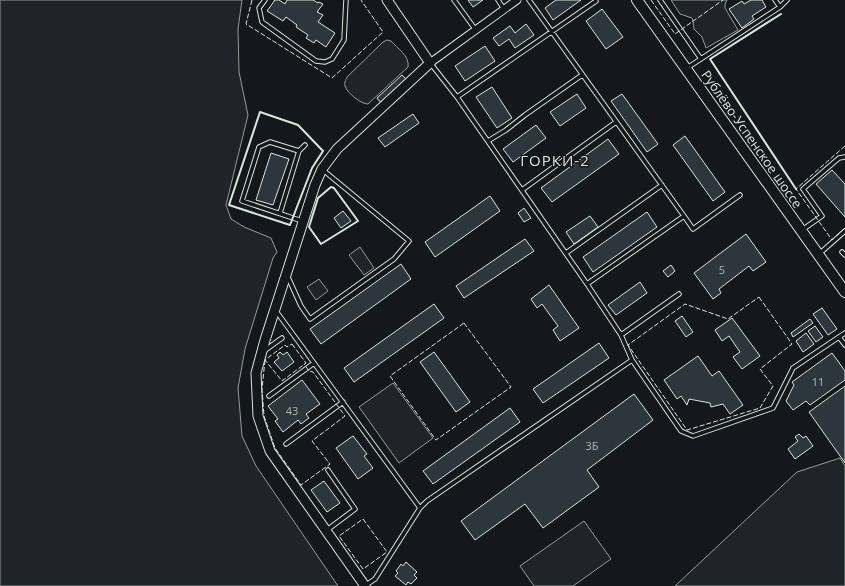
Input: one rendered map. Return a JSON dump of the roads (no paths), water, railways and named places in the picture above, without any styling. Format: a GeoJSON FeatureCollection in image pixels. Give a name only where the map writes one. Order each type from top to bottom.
{"type":"FeatureCollection","features":[{"type":"Feature","properties":{"kind":"main road","name":"Рублёво-Успенское шоссе"},"geometry":{"type":"LineString","coordinates":[[637,0],[845,292]]}},
{"type":"Feature","properties":{"kind":"street"},"geometry":{"type":"LineString","coordinates":[[365,586],[270,451],[258,416],[256,373],[261,353],[315,184],[329,158],[344,141],[430,63],[517,0]]}},
{"type":"Feature","properties":{"kind":"street"},"geometry":{"type":"LineString","coordinates":[[390,1],[430,63]]}},
{"type":"Feature","properties":{"kind":"lane"},"geometry":{"type":"LineString","coordinates":[[265,0],[259,8],[262,22],[316,61],[325,62],[332,59],[344,40],[346,0]]}},
{"type":"Feature","properties":{"kind":"lane"},"geometry":{"type":"LineString","coordinates":[[454,0],[475,29]]}},
{"type":"Feature","properties":{"kind":"lane"},"geometry":{"type":"LineString","coordinates":[[498,0],[504,9]]}},
{"type":"Feature","properties":{"kind":"lane"},"geometry":{"type":"LineString","coordinates":[[529,0],[693,229],[740,195]]}},
{"type":"Feature","properties":{"kind":"lane"},"geometry":{"type":"LineString","coordinates":[[660,0],[702,58]]}},
{"type":"Feature","properties":{"kind":"lane"},"geometry":{"type":"LineString","coordinates":[[775,0],[780,7]]}},
{"type":"Feature","properties":{"kind":"lane"},"geometry":{"type":"LineString","coordinates":[[686,69],[780,7],[788,0]]}},
{"type":"Feature","properties":{"kind":"lane"},"geometry":{"type":"LineString","coordinates":[[457,97],[596,1]]}},
{"type":"Feature","properties":{"kind":"lane"},"geometry":{"type":"LineString","coordinates":[[430,63],[457,97],[588,284],[621,335],[632,360],[681,431],[693,436],[773,408],[793,368],[845,333]]}},
{"type":"Feature","properties":{"kind":"lane"},"geometry":{"type":"LineString","coordinates":[[488,141],[506,130],[582,75]]}},
{"type":"Feature","properties":{"kind":"lane"},"geometry":{"type":"LineString","coordinates":[[522,190],[616,122]]}},
{"type":"Feature","properties":{"kind":"lane"},"geometry":{"type":"LineString","coordinates":[[299,151],[270,142],[260,147],[242,201],[303,221]]}},
{"type":"Feature","properties":{"kind":"lane"},"geometry":{"type":"LineString","coordinates":[[280,213],[299,151],[305,145]]}},
{"type":"Feature","properties":{"kind":"lane"},"geometry":{"type":"LineString","coordinates":[[801,230],[822,216],[803,189],[839,158],[845,157]]}},
{"type":"Feature","properties":{"kind":"lane"},"geometry":{"type":"LineString","coordinates":[[286,272],[301,306],[310,319],[394,259],[409,241],[322,169]]}},
{"type":"Feature","properties":{"kind":"lane"},"geometry":{"type":"LineString","coordinates":[[566,253],[662,185]]}},
{"type":"Feature","properties":{"kind":"lane"},"geometry":{"type":"LineString","coordinates":[[588,284],[684,216]]}},
{"type":"Feature","properties":{"kind":"lane"},"geometry":{"type":"LineString","coordinates":[[818,255],[845,231]]}},
{"type":"Feature","properties":{"kind":"lane"},"geometry":{"type":"LineString","coordinates":[[621,335],[680,294]]}},
{"type":"Feature","properties":{"kind":"lane"},"geometry":{"type":"LineString","coordinates":[[275,309],[420,508]]}},
{"type":"Feature","properties":{"kind":"lane"},"geometry":{"type":"LineString","coordinates":[[840,337],[845,345]]}},
{"type":"Feature","properties":{"kind":"lane"},"geometry":{"type":"LineString","coordinates":[[261,353],[282,338]]}},
{"type":"Feature","properties":{"kind":"lane"},"geometry":{"type":"LineString","coordinates":[[365,586],[375,579],[420,508],[427,501],[632,360]]}},
{"type":"Feature","properties":{"kind":"lane"},"geometry":{"type":"LineString","coordinates":[[269,396],[314,363]]}},
{"type":"Feature","properties":{"kind":"lane"},"geometry":{"type":"LineString","coordinates":[[286,444],[343,402]]}},
{"type":"Feature","properties":{"kind":"lane"},"geometry":{"type":"LineString","coordinates":[[326,530],[355,509],[328,470]]}},
{"type":"Feature","properties":{"kind":"district","name":"ГОРКИ-2"},"geometry":{"type":"Point","coordinates":[555,160]}}]}
